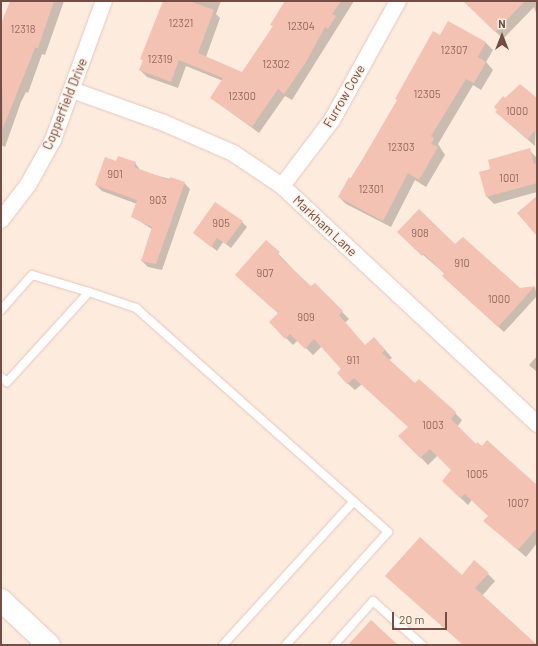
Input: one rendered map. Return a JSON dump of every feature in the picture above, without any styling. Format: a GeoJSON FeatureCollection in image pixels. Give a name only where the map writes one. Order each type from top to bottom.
{"type":"FeatureCollection","features":[{"type":"Feature","properties":{"kind":"street","name":"Copperfield Drive"},"geometry":{"type":"LineString","coordinates":[[1,220],[28,185],[49,146],[72,90],[104,1]]}},
{"type":"Feature","properties":{"kind":"street","name":"Furrow Cove"},"geometry":{"type":"LineString","coordinates":[[282,186],[332,120],[398,1]]}},
{"type":"Feature","properties":{"kind":"street","name":"Markham Lane"},"geometry":{"type":"LineString","coordinates":[[72,90],[164,123],[233,153],[282,186],[537,424]]}},
{"type":"Feature","properties":{"kind":"street"},"geometry":{"type":"LineString","coordinates":[[1,600],[49,645]]}},
{"type":"Feature","properties":{"kind":"lane"},"geometry":{"type":"LineString","coordinates":[[1,310],[32,275],[136,308],[388,532],[286,645]]}},
{"type":"Feature","properties":{"kind":"lane"},"geometry":{"type":"LineString","coordinates":[[1,377],[7,382],[89,292]]}},
{"type":"Feature","properties":{"kind":"lane"},"geometry":{"type":"LineString","coordinates":[[223,645],[353,502]]}},
{"type":"Feature","properties":{"kind":"lane"},"geometry":{"type":"LineString","coordinates":[[334,645],[373,602],[422,645]]}},
{"type":"Feature","properties":{"kind":"building"},"geometry":{"type":"Polygon","coordinates":[[[10,1],[54,1],[38,48],[35,48],[3,128],[1,24],[10,1]]]}},
{"type":"Feature","properties":{"kind":"building"},"geometry":{"type":"Polygon","coordinates":[[[163,1],[190,1],[214,10],[198,53],[242,72],[273,26],[270,25],[285,1],[341,1],[332,14],[336,16],[328,29],[325,27],[306,62],[284,94],[278,89],[252,127],[210,98],[223,78],[179,60],[171,82],[139,70],[143,60],[140,59],[163,1]]]}},
{"type":"Feature","properties":{"kind":"building"},"geometry":{"type":"Polygon","coordinates":[[[463,1],[525,1],[495,32],[463,1]]]}},
{"type":"Feature","properties":{"kind":"building"},"geometry":{"type":"Polygon","coordinates":[[[448,21],[486,42],[478,57],[486,62],[474,83],[466,79],[431,136],[434,138],[431,144],[438,147],[419,180],[408,173],[383,221],[338,197],[349,177],[351,179],[397,100],[395,99],[433,31],[440,35],[448,21]]]}},
{"type":"Feature","properties":{"kind":"building"},"geometry":{"type":"Polygon","coordinates":[[[520,84],[537,98],[537,128],[528,139],[495,112],[497,110],[494,107],[503,96],[505,98],[520,84]]]}},
{"type":"Feature","properties":{"kind":"building"},"geometry":{"type":"Polygon","coordinates":[[[530,148],[534,164],[537,163],[537,183],[486,197],[479,172],[490,169],[488,160],[530,148]]]}},
{"type":"Feature","properties":{"kind":"building"},"geometry":{"type":"Polygon","coordinates":[[[118,156],[136,162],[134,167],[169,180],[170,177],[185,182],[156,264],[141,261],[152,227],[131,217],[137,200],[95,185],[105,157],[116,161],[118,156]]]}},
{"type":"Feature","properties":{"kind":"building"},"geometry":{"type":"Polygon","coordinates":[[[537,196],[537,236],[517,213],[537,196]]]}},
{"type":"Feature","properties":{"kind":"building"},"geometry":{"type":"Polygon","coordinates":[[[215,202],[243,221],[226,244],[217,238],[211,247],[193,233],[215,202]]]}},
{"type":"Feature","properties":{"kind":"building"},"geometry":{"type":"Polygon","coordinates":[[[419,209],[455,244],[463,237],[520,288],[535,286],[498,327],[442,276],[444,273],[424,254],[422,256],[397,232],[419,209]]]}},
{"type":"Feature","properties":{"kind":"building"},"geometry":{"type":"Polygon","coordinates":[[[266,240],[280,252],[278,254],[286,263],[311,286],[315,283],[343,311],[339,315],[365,345],[374,337],[385,350],[382,353],[415,383],[419,379],[456,412],[451,419],[476,444],[477,442],[482,446],[487,440],[537,485],[537,528],[518,550],[483,521],[488,516],[465,494],[460,498],[442,481],[451,470],[430,449],[420,458],[398,436],[408,427],[354,378],[347,384],[337,373],[341,369],[314,339],[305,349],[290,334],[285,339],[269,322],[278,313],[235,275],[266,240]]]}},
{"type":"Feature","properties":{"kind":"building"},"geometry":{"type":"Polygon","coordinates":[[[420,537],[462,575],[474,560],[489,573],[475,588],[537,645],[463,645],[385,576],[420,537]]]}},
{"type":"Feature","properties":{"kind":"building"},"geometry":{"type":"Polygon","coordinates":[[[371,620],[398,645],[348,645],[371,620]]]}}]}
